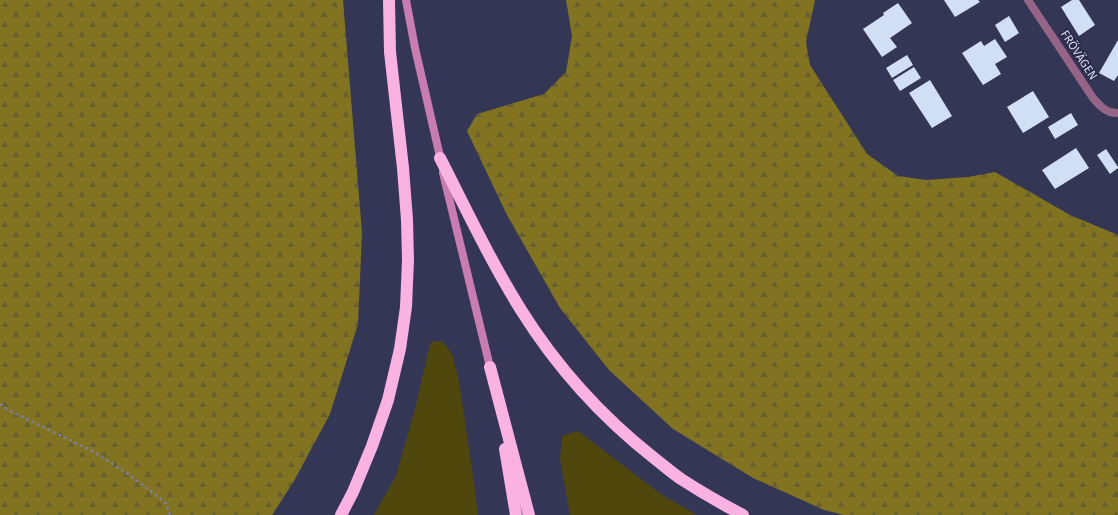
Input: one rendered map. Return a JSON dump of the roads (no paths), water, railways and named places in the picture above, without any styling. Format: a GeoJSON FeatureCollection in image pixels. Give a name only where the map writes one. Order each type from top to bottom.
{"type":"FeatureCollection","features":[{"type":"Feature","properties":{"kind":"highway"},"geometry":{"type":"LineString","coordinates":[[341,515],[372,446],[388,400],[400,349],[406,307],[408,260],[407,220],[403,168],[390,52],[389,0]]}},
{"type":"Feature","properties":{"kind":"highway"},"geometry":{"type":"LineString","coordinates":[[440,158],[498,270],[522,311],[546,346],[572,378],[604,413],[639,446],[680,478],[720,503],[743,515]]}},
{"type":"Feature","properties":{"kind":"highway"},"geometry":{"type":"LineString","coordinates":[[490,367],[516,515]]}},
{"type":"Feature","properties":{"kind":"highway"},"geometry":{"type":"LineString","coordinates":[[490,367],[529,515]]}},
{"type":"Feature","properties":{"kind":"main road"},"geometry":{"type":"LineString","coordinates":[[406,0],[415,48],[440,158],[490,367]]}},
{"type":"Feature","properties":{"kind":"street","name":"FRÖVÄGEN"},"geometry":{"type":"LineString","coordinates":[[1028,0],[1093,98],[1103,110],[1118,113]]}}]}
